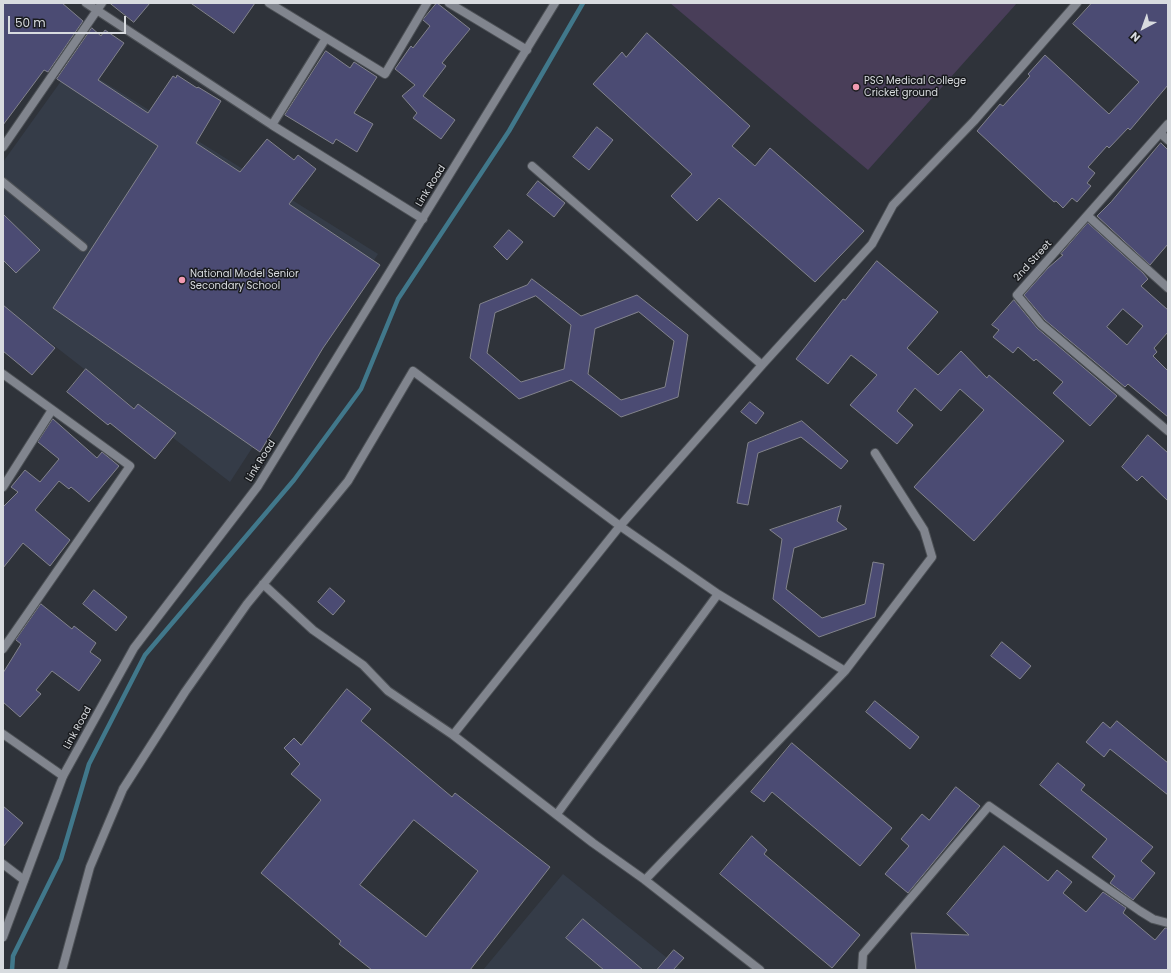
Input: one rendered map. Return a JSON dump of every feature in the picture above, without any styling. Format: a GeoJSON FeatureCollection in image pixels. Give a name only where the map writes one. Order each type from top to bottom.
{"type":"FeatureCollection","features":[{"type":"Feature","properties":{"kind":"street"},"geometry":{"type":"LineString","coordinates":[[86,3],[100,7],[272,125],[423,219]]}},
{"type":"Feature","properties":{"kind":"street"},"geometry":{"type":"LineString","coordinates":[[269,3],[385,74],[427,3]]}},
{"type":"Feature","properties":{"kind":"street"},"geometry":{"type":"LineString","coordinates":[[449,3],[527,50]]}},
{"type":"Feature","properties":{"kind":"street","name":"Link Road"},"geometry":{"type":"LineString","coordinates":[[3,937],[63,776],[134,648],[258,486],[555,3]]}},
{"type":"Feature","properties":{"kind":"street"},"geometry":{"type":"LineString","coordinates":[[453,735],[620,526],[762,365],[872,244],[893,205],[974,121],[1078,3]]}},
{"type":"Feature","properties":{"kind":"street"},"geometry":{"type":"LineString","coordinates":[[3,147],[100,7]]}},
{"type":"Feature","properties":{"kind":"street"},"geometry":{"type":"LineString","coordinates":[[272,125],[326,38]]}},
{"type":"Feature","properties":{"kind":"street","name":"2nd Street"},"geometry":{"type":"LineString","coordinates":[[1168,124],[1017,295],[1041,324],[1168,432]]}},
{"type":"Feature","properties":{"kind":"street"},"geometry":{"type":"LineString","coordinates":[[1160,133],[1168,140]]}},
{"type":"Feature","properties":{"kind":"street"},"geometry":{"type":"LineString","coordinates":[[532,166],[762,365]]}},
{"type":"Feature","properties":{"kind":"street"},"geometry":{"type":"LineString","coordinates":[[3,182],[83,247]]}},
{"type":"Feature","properties":{"kind":"street"},"geometry":{"type":"LineString","coordinates":[[1088,216],[1168,288]]}},
{"type":"Feature","properties":{"kind":"street"},"geometry":{"type":"LineString","coordinates":[[62,970],[90,866],[123,789],[186,692],[247,604],[348,481],[413,371],[620,526],[718,594],[845,672]]}},
{"type":"Feature","properties":{"kind":"street"},"geometry":{"type":"LineString","coordinates":[[3,374],[130,466],[3,649]]}},
{"type":"Feature","properties":{"kind":"street"},"geometry":{"type":"LineString","coordinates":[[3,487],[52,410]]}},
{"type":"Feature","properties":{"kind":"street"},"geometry":{"type":"LineString","coordinates":[[645,880],[845,672],[932,556],[924,530],[875,453]]}},
{"type":"Feature","properties":{"kind":"street"},"geometry":{"type":"LineString","coordinates":[[263,584],[313,630],[363,665],[388,691],[453,735],[593,843],[645,880],[760,970]]}},
{"type":"Feature","properties":{"kind":"street"},"geometry":{"type":"LineString","coordinates":[[557,814],[718,594]]}},
{"type":"Feature","properties":{"kind":"street"},"geometry":{"type":"LineString","coordinates":[[3,734],[63,776]]}},
{"type":"Feature","properties":{"kind":"street"},"geometry":{"type":"LineString","coordinates":[[862,970],[863,954],[989,806],[1140,911],[1154,919],[1168,924]]}},
{"type":"Feature","properties":{"kind":"street"},"geometry":{"type":"LineString","coordinates":[[3,864],[24,880]]}},
{"type":"Feature","properties":{"kind":"shaded area","name":"PSG Medical College Cricket ground"},"geometry":{"type":"Polygon","coordinates":[[[670,3],[1017,3],[868,170],[670,3]]]}},
{"type":"Feature","properties":{"kind":"shaded area","name":"National Model Senior Secondary School"},"geometry":{"type":"Polygon","coordinates":[[[74,63],[378,254],[230,482],[3,306],[3,162],[74,63]]]}},
{"type":"Feature","properties":{"kind":"shaded area"},"geometry":{"type":"Polygon","coordinates":[[[563,874],[682,970],[483,970],[563,874]]]}},
{"type":"Feature","properties":{"kind":"building"},"geometry":{"type":"Polygon","coordinates":[[[3,3],[62,3],[83,21],[48,72],[44,70],[3,125],[3,3]]]}},
{"type":"Feature","properties":{"kind":"building"},"geometry":{"type":"Polygon","coordinates":[[[110,3],[150,3],[134,22],[110,3]]]}},
{"type":"Feature","properties":{"kind":"building"},"geometry":{"type":"Polygon","coordinates":[[[191,3],[255,3],[234,33],[191,3]]]}},
{"type":"Feature","properties":{"kind":"building"},"geometry":{"type":"Polygon","coordinates":[[[437,3],[470,29],[442,63],[446,66],[423,96],[455,120],[441,139],[413,118],[417,113],[402,96],[415,85],[395,69],[411,46],[413,48],[430,26],[423,20],[437,3]]]}},
{"type":"Feature","properties":{"kind":"building"},"geometry":{"type":"Polygon","coordinates":[[[1092,3],[1168,3],[1168,85],[1130,130],[1128,128],[1109,148],[1107,146],[1088,167],[1095,173],[1087,183],[1091,186],[1077,202],[1072,198],[1063,208],[1056,201],[1054,202],[977,131],[1000,104],[1003,106],[1030,76],[1028,74],[1045,55],[1109,114],[1139,82],[1073,24],[1092,3]]]}},
{"type":"Feature","properties":{"kind":"building","name":"National Model Senior Secondary School"},"geometry":{"type":"Polygon","coordinates":[[[92,28],[101,36],[105,30],[124,43],[98,80],[148,113],[173,76],[176,78],[177,75],[221,101],[196,143],[240,172],[267,139],[294,160],[298,155],[316,169],[289,204],[380,265],[323,348],[260,452],[53,308],[158,146],[57,79],[92,28]]]}},
{"type":"Feature","properties":{"kind":"building"},"geometry":{"type":"Polygon","coordinates":[[[647,33],[750,126],[732,146],[755,166],[770,148],[864,231],[815,282],[719,198],[697,221],[671,196],[692,174],[593,84],[622,52],[626,57],[647,33]]]}},
{"type":"Feature","properties":{"kind":"building"},"geometry":{"type":"Polygon","coordinates":[[[326,51],[350,68],[354,62],[377,77],[354,113],[373,124],[357,152],[336,139],[333,144],[285,115],[326,51]]]}},
{"type":"Feature","properties":{"kind":"building"},"geometry":{"type":"Polygon","coordinates":[[[597,127],[613,140],[589,170],[573,157],[597,127]]]}},
{"type":"Feature","properties":{"kind":"building"},"geometry":{"type":"Polygon","coordinates":[[[1161,143],[1168,150],[1168,244],[1150,265],[1097,216],[1111,202],[1161,143]]]}},
{"type":"Feature","properties":{"kind":"building"},"geometry":{"type":"Polygon","coordinates":[[[538,181],[565,203],[554,217],[527,195],[538,181]]]}},
{"type":"Feature","properties":{"kind":"building"},"geometry":{"type":"Polygon","coordinates":[[[3,214],[40,250],[16,273],[3,260],[3,214]]]}},
{"type":"Feature","properties":{"kind":"building"},"geometry":{"type":"Polygon","coordinates":[[[1088,223],[1148,279],[1141,286],[1168,310],[1168,332],[1154,348],[1157,352],[1153,356],[1168,371],[1168,417],[1128,384],[1125,387],[1045,320],[1024,295],[1048,268],[1063,255],[1061,254],[1088,223]],[[1123,309],[1107,327],[1127,345],[1143,326],[1123,309]]]}},
{"type":"Feature","properties":{"kind":"building"},"geometry":{"type":"Polygon","coordinates":[[[509,230],[523,242],[507,260],[494,247],[509,230]]]}},
{"type":"Feature","properties":{"kind":"building"},"geometry":{"type":"Polygon","coordinates":[[[877,261],[938,312],[907,348],[938,375],[961,351],[987,378],[989,375],[1064,441],[974,541],[914,487],[984,410],[960,389],[941,411],[915,388],[897,411],[913,425],[897,444],[850,405],[877,375],[851,355],[828,384],[796,359],[843,299],[845,300],[877,261]]]}},
{"type":"Feature","properties":{"kind":"building"},"geometry":{"type":"Polygon","coordinates":[[[532,279],[581,316],[637,295],[688,335],[678,397],[621,417],[571,380],[519,399],[470,358],[480,304],[527,285],[532,279]],[[536,296],[495,313],[487,353],[521,382],[564,369],[571,325],[536,296]],[[639,312],[595,329],[588,374],[621,400],[665,387],[674,341],[639,312]]]}},
{"type":"Feature","properties":{"kind":"building"},"geometry":{"type":"Polygon","coordinates":[[[1014,300],[1037,328],[1117,396],[1090,426],[1053,393],[1063,382],[1036,359],[1034,361],[1018,347],[1013,353],[993,337],[999,330],[992,325],[1014,300]]]}},
{"type":"Feature","properties":{"kind":"building"},"geometry":{"type":"Polygon","coordinates":[[[3,305],[55,348],[32,375],[3,351],[3,305]]]}},
{"type":"Feature","properties":{"kind":"building"},"geometry":{"type":"Polygon","coordinates":[[[86,369],[134,409],[138,404],[176,433],[155,459],[110,423],[108,425],[67,392],[86,369]]]}},
{"type":"Feature","properties":{"kind":"building"},"geometry":{"type":"Polygon","coordinates":[[[750,402],[764,413],[756,424],[741,412],[750,402]]]}},
{"type":"Feature","properties":{"kind":"building"},"geometry":{"type":"Polygon","coordinates":[[[53,419],[97,458],[102,452],[119,466],[89,502],[71,487],[69,489],[59,481],[35,510],[70,540],[50,566],[23,543],[3,568],[3,507],[18,492],[11,487],[25,470],[40,482],[59,459],[38,442],[53,419]]]}},
{"type":"Feature","properties":{"kind":"building"},"geometry":{"type":"Polygon","coordinates":[[[802,421],[848,461],[841,469],[801,437],[758,453],[748,505],[737,503],[748,443],[802,421]]]}},
{"type":"Feature","properties":{"kind":"building"},"geometry":{"type":"Polygon","coordinates":[[[1148,435],[1168,453],[1168,501],[1142,476],[1137,481],[1122,467],[1148,435]]]}},
{"type":"Feature","properties":{"kind":"building"},"geometry":{"type":"Polygon","coordinates":[[[841,506],[837,521],[847,529],[794,548],[786,589],[822,618],[865,604],[873,562],[884,564],[875,617],[819,637],[773,599],[782,539],[770,530],[841,506]]]}},
{"type":"Feature","properties":{"kind":"building"},"geometry":{"type":"Polygon","coordinates":[[[330,588],[345,601],[333,615],[318,602],[330,588]]]}},
{"type":"Feature","properties":{"kind":"building"},"geometry":{"type":"Polygon","coordinates":[[[94,590],[127,617],[116,631],[83,604],[94,590]]]}},
{"type":"Feature","properties":{"kind":"building"},"geometry":{"type":"Polygon","coordinates":[[[41,604],[72,629],[74,626],[96,643],[90,652],[101,660],[79,691],[52,671],[36,690],[41,694],[20,717],[3,702],[3,673],[21,644],[16,640],[41,604]]]}},
{"type":"Feature","properties":{"kind":"building"},"geometry":{"type":"Polygon","coordinates":[[[1002,642],[1031,666],[1020,679],[991,656],[1002,642]]]}},
{"type":"Feature","properties":{"kind":"building"},"geometry":{"type":"Polygon","coordinates":[[[347,689],[371,709],[361,721],[452,797],[455,793],[550,867],[470,970],[372,970],[339,944],[341,941],[261,873],[321,800],[291,774],[300,764],[284,748],[294,738],[301,745],[347,689]],[[414,820],[360,885],[426,937],[478,871],[414,820]]]}},
{"type":"Feature","properties":{"kind":"building"},"geometry":{"type":"Polygon","coordinates":[[[875,701],[919,737],[910,749],[866,712],[875,701]]]}},
{"type":"Feature","properties":{"kind":"building"},"geometry":{"type":"Polygon","coordinates":[[[1117,721],[1168,763],[1168,795],[1110,749],[1104,757],[1086,742],[1103,722],[1110,728],[1117,721]]]}},
{"type":"Feature","properties":{"kind":"building"},"geometry":{"type":"Polygon","coordinates":[[[792,743],[892,828],[860,866],[772,792],[764,802],[751,792],[792,743]]]}},
{"type":"Feature","properties":{"kind":"building"},"geometry":{"type":"Polygon","coordinates":[[[1058,763],[1085,785],[1081,790],[1153,847],[1141,861],[1155,873],[1133,900],[1110,883],[1115,876],[1092,857],[1107,839],[1040,785],[1058,763]]]}},
{"type":"Feature","properties":{"kind":"building"},"geometry":{"type":"Polygon","coordinates":[[[956,787],[980,806],[908,893],[885,874],[909,846],[901,839],[922,814],[929,820],[956,787]]]}},
{"type":"Feature","properties":{"kind":"building"},"geometry":{"type":"Polygon","coordinates":[[[3,806],[23,823],[3,847],[3,806]]]}},
{"type":"Feature","properties":{"kind":"building"},"geometry":{"type":"Polygon","coordinates":[[[752,836],[767,850],[764,854],[860,935],[832,968],[720,874],[752,836]]]}},
{"type":"Feature","properties":{"kind":"building"},"geometry":{"type":"Polygon","coordinates":[[[1004,846],[1048,881],[1057,870],[1072,882],[1063,893],[1086,912],[1103,892],[1126,908],[1123,913],[1155,940],[1165,928],[1168,928],[1168,970],[916,970],[911,933],[969,935],[947,914],[1004,846]]]}},
{"type":"Feature","properties":{"kind":"building"},"geometry":{"type":"Polygon","coordinates":[[[583,919],[643,970],[604,970],[566,938],[583,919]]]}},
{"type":"Feature","properties":{"kind":"building"},"geometry":{"type":"Polygon","coordinates":[[[674,950],[684,958],[673,970],[657,970],[674,950]]]}},
{"type":"Feature","properties":{"kind":"waterway"},"geometry":{"type":"LineString","coordinates":[[12,970],[13,956],[61,859],[89,764],[145,655],[294,480],[361,389],[398,299],[509,131],[583,3]]}},
{"type":"Feature","properties":{"kind":"place","name":"PSG Medical College Cricket ground"},"geometry":{"type":"Point","coordinates":[856,87]}},
{"type":"Feature","properties":{"kind":"place","name":"National Model Senior Secondary School"},"geometry":{"type":"Point","coordinates":[182,280]}}]}
